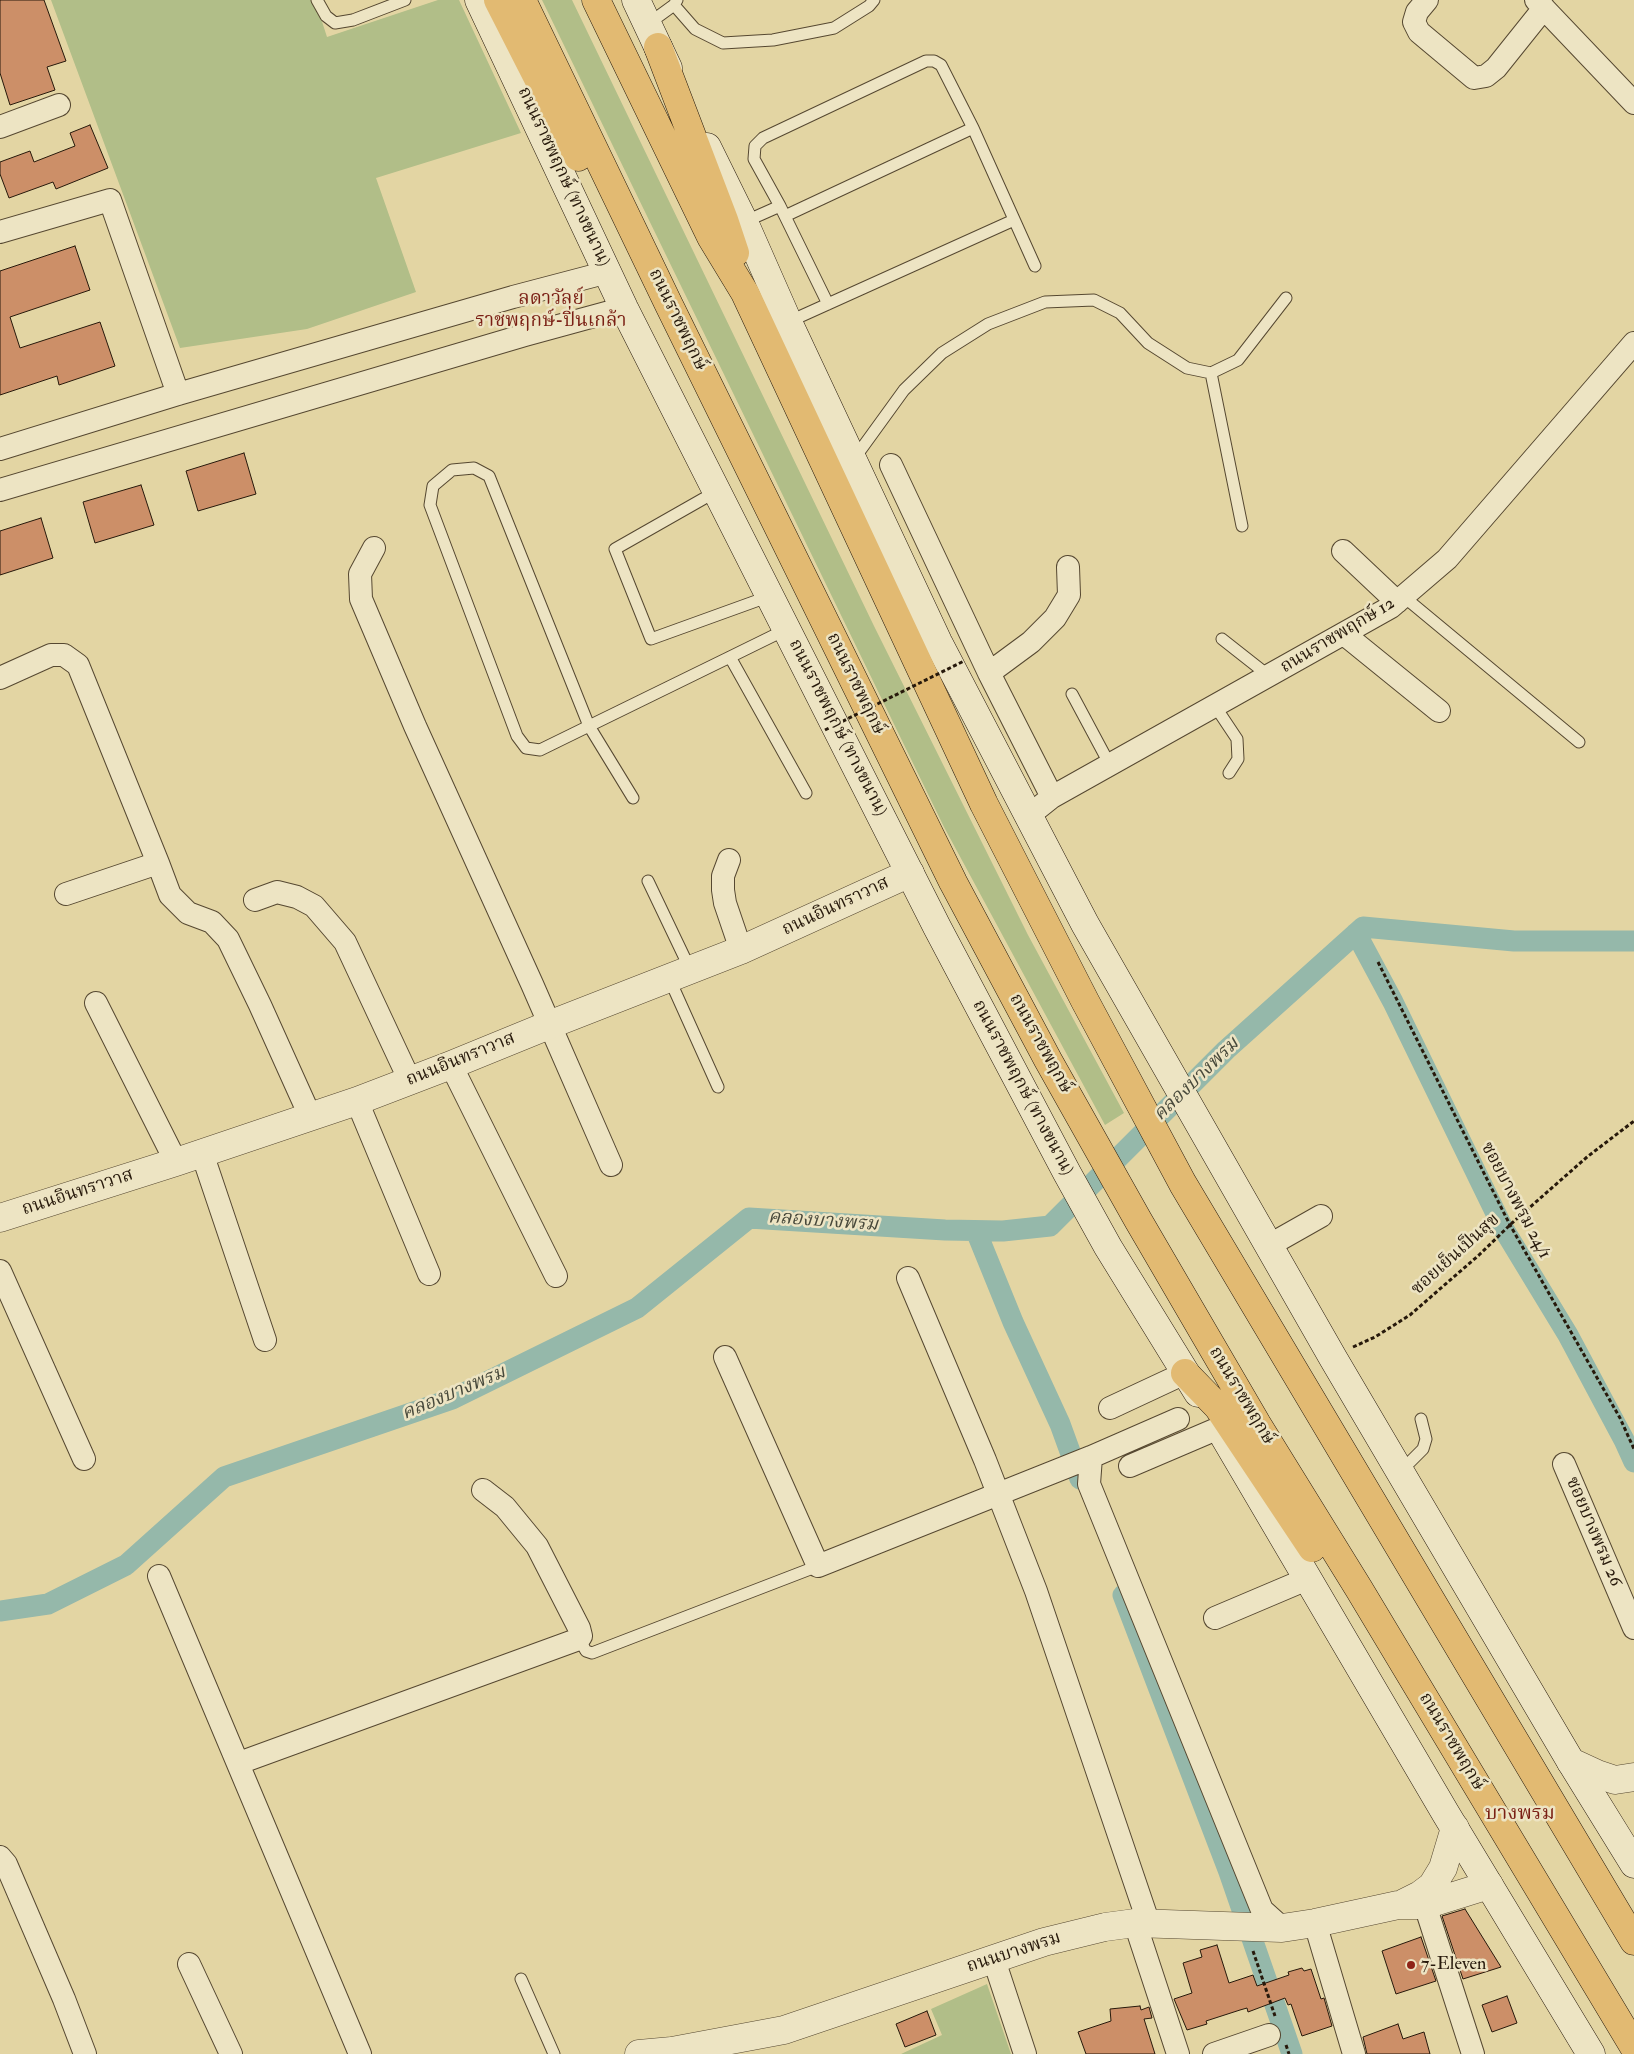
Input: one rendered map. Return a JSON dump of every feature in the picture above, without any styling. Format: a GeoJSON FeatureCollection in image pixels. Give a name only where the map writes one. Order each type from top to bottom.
{"type":"FeatureCollection","features":[{"type":"Feature","properties":{"kind":"main road","name":"ถนนราชพฤกษ์ (ทางขนาน)"},"geometry":{"type":"LineString","coordinates":[[479,0],[624,308],[910,872],[1067,1173],[1108,1247],[1223,1434]]}},
{"type":"Feature","properties":{"kind":"main road"},"geometry":{"type":"LineString","coordinates":[[498,0],[643,285],[670,305]]}},
{"type":"Feature","properties":{"kind":"main road","name":"ถนนราชพฤกษ์"},"geometry":{"type":"LineString","coordinates":[[522,0],[953,882],[1048,1060],[1138,1220],[1257,1424],[1634,2046]]}},
{"type":"Feature","properties":{"kind":"main road"},"geometry":{"type":"LineString","coordinates":[[596,0],[711,237],[745,293],[984,804],[1084,1001],[1183,1184],[1634,1941]]}},
{"type":"Feature","properties":{"kind":"main road"},"geometry":{"type":"LineString","coordinates":[[636,0],[744,222],[788,322],[938,642],[1028,817],[1215,1155],[1571,1762],[1634,1864]]}},
{"type":"Feature","properties":{"kind":"main road"},"geometry":{"type":"LineString","coordinates":[[653,35],[724,220],[739,266],[745,293]]}},
{"type":"Feature","properties":{"kind":"main road","name":"ถนนอินทราวาส"},"geometry":{"type":"LineString","coordinates":[[0,1218],[176,1162],[357,1101],[410,1081],[741,950],[910,872]]}},
{"type":"Feature","properties":{"kind":"main road"},"geometry":{"type":"LineString","coordinates":[[1185,1373],[1218,1407],[1326,1568],[1359,1590]]}},
{"type":"Feature","properties":{"kind":"main road","name":"ถนนราชพฤกษ์"},"geometry":{"type":"LineString","coordinates":[[1223,1434],[1489,1886],[1591,2054]]}},
{"type":"Feature","properties":{"kind":"main road"},"geometry":{"type":"LineString","coordinates":[[1571,1762],[1615,1780],[1634,1776]]}},
{"type":"Feature","properties":{"kind":"main road","name":"ถนนบางพรม"},"geometry":{"type":"LineString","coordinates":[[639,2054],[672,2051],[784,2030],[1044,1942],[1105,1927],[1142,1923],[1277,1927],[1315,1923],[1398,1905],[1420,1896],[1432,1886],[1443,1868],[1455,1828]]}},
{"type":"Feature","properties":{"kind":"main road","name":"ถนนบางพรม"},"geometry":{"type":"LineString","coordinates":[[1398,1905],[1425,1905],[1489,1886]]}},
{"type":"Feature","properties":{"kind":"street"},"geometry":{"type":"LineString","coordinates":[[1427,0],[1417,12],[1414,22],[1419,32],[1474,78],[1486,76],[1496,68],[1540,4],[1634,103]]}},
{"type":"Feature","properties":{"kind":"street"},"geometry":{"type":"LineString","coordinates":[[0,128],[59,105]]}},
{"type":"Feature","properties":{"kind":"street"},"geometry":{"type":"LineString","coordinates":[[0,232],[110,200],[178,394]]}},
{"type":"Feature","properties":{"kind":"street"},"geometry":{"type":"LineString","coordinates":[[0,449],[178,394],[513,297],[608,272]]}},
{"type":"Feature","properties":{"kind":"street"},"geometry":{"type":"LineString","coordinates":[[0,490],[515,337],[624,308]]}},
{"type":"Feature","properties":{"kind":"street","name":"ถนนราชพฤกษ์ 12"},"geometry":{"type":"LineString","coordinates":[[1028,817],[1052,797],[1391,607],[1447,559],[1634,343]]}},
{"type":"Feature","properties":{"kind":"street"},"geometry":{"type":"LineString","coordinates":[[891,465],[990,673],[1052,797]]}},
{"type":"Feature","properties":{"kind":"street"},"geometry":{"type":"LineString","coordinates":[[374,548],[360,574],[361,599],[415,726],[610,1165]]}},
{"type":"Feature","properties":{"kind":"street"},"geometry":{"type":"LineString","coordinates":[[1343,551],[1400,599]]}},
{"type":"Feature","properties":{"kind":"street"},"geometry":{"type":"LineString","coordinates":[[990,673],[1032,642],[1055,618],[1069,595],[1068,567]]}},
{"type":"Feature","properties":{"kind":"street"},"geometry":{"type":"LineString","coordinates":[[1344,634],[1439,711]]}},
{"type":"Feature","properties":{"kind":"street"},"geometry":{"type":"LineString","coordinates":[[0,678],[51,655],[64,655],[78,665],[170,895],[188,913],[212,922],[228,939],[310,1116]]}},
{"type":"Feature","properties":{"kind":"street"},"geometry":{"type":"LineString","coordinates":[[729,860],[723,876],[724,896],[741,950]]}},
{"type":"Feature","properties":{"kind":"street"},"geometry":{"type":"LineString","coordinates":[[66,894],[158,862]]}},
{"type":"Feature","properties":{"kind":"street"},"geometry":{"type":"LineString","coordinates":[[255,900],[278,892],[297,897],[314,906],[346,942],[410,1081]]}},
{"type":"Feature","properties":{"kind":"street"},"geometry":{"type":"LineString","coordinates":[[96,1003],[176,1162]]}},
{"type":"Feature","properties":{"kind":"street"},"geometry":{"type":"LineString","coordinates":[[451,1065],[556,1276]]}},
{"type":"Feature","properties":{"kind":"street"},"geometry":{"type":"LineString","coordinates":[[357,1101],[429,1274]]}},
{"type":"Feature","properties":{"kind":"street"},"geometry":{"type":"LineString","coordinates":[[202,1153],[265,1340]]}},
{"type":"Feature","properties":{"kind":"street"},"geometry":{"type":"LineString","coordinates":[[1268,1246],[1321,1216]]}},
{"type":"Feature","properties":{"kind":"street"},"geometry":{"type":"LineString","coordinates":[[0,1271],[84,1459]]}},
{"type":"Feature","properties":{"kind":"street"},"geometry":{"type":"LineString","coordinates":[[908,1278],[998,1493],[1036,1591],[1142,1923],[1178,2054]]}},
{"type":"Feature","properties":{"kind":"street"},"geometry":{"type":"LineString","coordinates":[[725,1358],[818,1566],[1082,1460],[1178,1419]]}},
{"type":"Feature","properties":{"kind":"street"},"geometry":{"type":"LineString","coordinates":[[1110,1408],[1185,1373]]}},
{"type":"Feature","properties":{"kind":"street"},"geometry":{"type":"LineString","coordinates":[[1130,1466],[1223,1434]]}},
{"type":"Feature","properties":{"kind":"street"},"geometry":{"type":"LineString","coordinates":[[1082,1460],[1089,1484],[1262,1910],[1277,1927]]}},
{"type":"Feature","properties":{"kind":"street","name":"ซอยบางพรม 26"},"geometry":{"type":"LineString","coordinates":[[1564,1464],[1634,1628]]}},
{"type":"Feature","properties":{"kind":"street"},"geometry":{"type":"LineString","coordinates":[[238,1763],[579,1639],[579,1628],[537,1546],[505,1507],[483,1490]]}},
{"type":"Feature","properties":{"kind":"street"},"geometry":{"type":"LineString","coordinates":[[160,1576],[360,2054]]}},
{"type":"Feature","properties":{"kind":"street"},"geometry":{"type":"LineString","coordinates":[[1214,1618],[1307,1579]]}},
{"type":"Feature","properties":{"kind":"street"},"geometry":{"type":"LineString","coordinates":[[0,1857],[6,1864],[64,1999],[85,2054]]}},
{"type":"Feature","properties":{"kind":"street"},"geometry":{"type":"LineString","coordinates":[[1425,1905],[1473,2054]]}},
{"type":"Feature","properties":{"kind":"street"},"geometry":{"type":"LineString","coordinates":[[1315,1923],[1354,2054]]}},
{"type":"Feature","properties":{"kind":"street"},"geometry":{"type":"LineString","coordinates":[[994,1960],[1025,2054]]}},
{"type":"Feature","properties":{"kind":"street"},"geometry":{"type":"LineString","coordinates":[[189,1964],[230,2054]]}},
{"type":"Feature","properties":{"kind":"street"},"geometry":{"type":"LineString","coordinates":[[1214,2054],[1277,2031]]}},
{"type":"Feature","properties":{"kind":"lane"},"geometry":{"type":"LineString","coordinates":[[317,0],[326,16],[335,23],[353,20],[405,0]]}},
{"type":"Feature","properties":{"kind":"lane"},"geometry":{"type":"LineString","coordinates":[[653,35],[676,2],[695,30],[723,43],[773,40],[834,28],[869,6],[874,0]]}},
{"type":"Feature","properties":{"kind":"lane"},"geometry":{"type":"LineString","coordinates":[[828,304],[783,211],[754,159],[755,146],[763,138],[926,61],[934,61],[940,65],[973,128],[1035,266]]}},
{"type":"Feature","properties":{"kind":"lane"},"geometry":{"type":"LineString","coordinates":[[744,222],[783,211],[973,128]]}},
{"type":"Feature","properties":{"kind":"lane"},"geometry":{"type":"LineString","coordinates":[[788,322],[1014,220]]}},
{"type":"Feature","properties":{"kind":"lane"},"geometry":{"type":"LineString","coordinates":[[853,460],[904,390],[942,353],[988,324],[1045,302],[1094,300],[1120,313],[1148,343],[1187,368],[1211,374],[1238,360],[1286,298]]}},
{"type":"Feature","properties":{"kind":"lane"},"geometry":{"type":"LineString","coordinates":[[1211,374],[1242,526]]}},
{"type":"Feature","properties":{"kind":"lane"},"geometry":{"type":"LineString","coordinates":[[633,798],[589,726],[489,476],[474,468],[452,470],[433,486],[430,505],[517,736],[526,748],[540,750],[589,726],[730,657],[787,629]]}},
{"type":"Feature","properties":{"kind":"lane"},"geometry":{"type":"LineString","coordinates":[[717,491],[615,549],[651,639],[770,596]]}},
{"type":"Feature","properties":{"kind":"lane"},"geometry":{"type":"LineString","coordinates":[[1400,599],[1579,742]]}},
{"type":"Feature","properties":{"kind":"lane"},"geometry":{"type":"LineString","coordinates":[[1222,639],[1269,676]]}},
{"type":"Feature","properties":{"kind":"lane"},"geometry":{"type":"LineString","coordinates":[[730,657],[806,793]]}},
{"type":"Feature","properties":{"kind":"lane"},"geometry":{"type":"LineString","coordinates":[[1072,694],[1110,765]]}},
{"type":"Feature","properties":{"kind":"lane"},"geometry":{"type":"LineString","coordinates":[[1215,706],[1237,739],[1238,759],[1229,773]]}},
{"type":"Feature","properties":{"kind":"lane"},"geometry":{"type":"LineString","coordinates":[[648,881],[718,1087]]}},
{"type":"Feature","properties":{"kind":"lane"},"geometry":{"type":"LineString","coordinates":[[1400,1472],[1423,1449],[1426,1439],[1421,1419]]}},
{"type":"Feature","properties":{"kind":"lane"},"geometry":{"type":"LineString","coordinates":[[579,1639],[586,1651],[592,1653],[818,1566]]}},
{"type":"Feature","properties":{"kind":"lane"},"geometry":{"type":"LineString","coordinates":[[521,1979],[554,2054]]}},
{"type":"Feature","properties":{"kind":"path"},"geometry":{"type":"LineString","coordinates":[[825,730],[964,661]]}},
{"type":"Feature","properties":{"kind":"path","name":"ซอยบางพรม 24/1"},"geometry":{"type":"LineString","coordinates":[[1378,962],[1509,1226],[1620,1418],[1634,1450]]}},
{"type":"Feature","properties":{"kind":"path","name":"ซอยเย็นเป็นสุข"},"geometry":{"type":"LineString","coordinates":[[1333,1358],[1375,1337],[1410,1315],[1587,1156],[1634,1121]]}},
{"type":"Feature","properties":{"kind":"path"},"geometry":{"type":"LineString","coordinates":[[1244,1926],[1277,2031],[1289,2054]]}},
{"type":"Feature","properties":{"kind":"green space"},"geometry":{"type":"Polygon","coordinates":[[[51,0],[315,0],[327,37],[438,0],[459,0],[521,133],[376,178],[416,292],[307,329],[180,348],[51,0]]]}},
{"type":"Feature","properties":{"kind":"green space"},"geometry":{"type":"Polygon","coordinates":[[[542,0],[572,0],[874,626],[1028,935],[1124,1113],[1105,1125],[944,827],[542,0]]]}},
{"type":"Feature","properties":{"kind":"green space"},"geometry":{"type":"Polygon","coordinates":[[[987,1984],[1011,2054],[901,2054],[942,2035],[931,2009],[987,1984]]]}},
{"type":"Feature","properties":{"kind":"building"},"geometry":{"type":"Polygon","coordinates":[[[0,0],[44,0],[66,61],[47,67],[55,90],[10,105],[0,73],[0,0]]]}},
{"type":"Feature","properties":{"kind":"building"},"geometry":{"type":"Polygon","coordinates":[[[90,125],[108,168],[56,189],[53,182],[9,198],[0,174],[0,162],[30,151],[34,162],[75,146],[70,133],[90,125]]]}},
{"type":"Feature","properties":{"kind":"building"},"geometry":{"type":"Polygon","coordinates":[[[75,246],[90,290],[10,317],[20,348],[100,322],[115,366],[59,385],[57,376],[0,395],[0,271],[75,246]]]}},
{"type":"Feature","properties":{"kind":"building"},"geometry":{"type":"Polygon","coordinates":[[[244,453],[256,494],[198,511],[186,471],[244,453]]]}},
{"type":"Feature","properties":{"kind":"building"},"geometry":{"type":"Polygon","coordinates":[[[141,485],[154,525],[95,543],[83,502],[141,485]]]}},
{"type":"Feature","properties":{"kind":"building"},"geometry":{"type":"Polygon","coordinates":[[[41,518],[53,558],[0,575],[0,531],[41,518]]]}},
{"type":"Feature","properties":{"kind":"building"},"geometry":{"type":"Polygon","coordinates":[[[1465,1909],[1501,1967],[1463,1979],[1442,1916],[1465,1909]]]}},
{"type":"Feature","properties":{"kind":"building","name":"7-Eleven"},"geometry":{"type":"Polygon","coordinates":[[[1421,1937],[1436,1981],[1396,1994],[1382,1951],[1421,1937]]]}},
{"type":"Feature","properties":{"kind":"building"},"geometry":{"type":"Polygon","coordinates":[[[1217,1945],[1229,1983],[1253,1975],[1257,1986],[1289,1975],[1288,1972],[1302,1968],[1304,1971],[1311,1969],[1321,1999],[1324,1998],[1332,2026],[1302,2036],[1291,2004],[1288,2005],[1285,1998],[1248,2012],[1247,2008],[1206,2021],[1207,2024],[1187,2030],[1174,1999],[1192,1993],[1183,1963],[1202,1957],[1200,1950],[1217,1945]]]}},
{"type":"Feature","properties":{"kind":"building"},"geometry":{"type":"Polygon","coordinates":[[[1507,1996],[1517,2023],[1492,2032],[1482,2005],[1507,1996]]]}},
{"type":"Feature","properties":{"kind":"building"},"geometry":{"type":"Polygon","coordinates":[[[1140,2006],[1141,2010],[1149,2007],[1152,2018],[1144,2019],[1155,2054],[1086,2054],[1078,2032],[1111,2021],[1110,2009],[1140,2006]]]}},
{"type":"Feature","properties":{"kind":"building"},"geometry":{"type":"Polygon","coordinates":[[[927,2011],[936,2035],[905,2047],[896,2024],[927,2011]]]}},
{"type":"Feature","properties":{"kind":"building"},"geometry":{"type":"Polygon","coordinates":[[[1398,2024],[1403,2039],[1424,2032],[1430,2054],[1367,2054],[1363,2037],[1398,2024]]]}},
{"type":"Feature","properties":{"kind":"waterway","name":"คลองบางพรม"},"geometry":{"type":"LineString","coordinates":[[0,1611],[48,1604],[126,1565],[224,1477],[452,1399],[637,1308],[749,1218],[945,1230],[1003,1231],[1050,1226],[1226,1050],[1363,927],[1514,941],[1634,941]]}},
{"type":"Feature","properties":{"kind":"waterway"},"geometry":{"type":"LineString","coordinates":[[1356,933],[1393,1002],[1503,1228],[1568,1335],[1634,1462]]}},
{"type":"Feature","properties":{"kind":"waterway"},"geometry":{"type":"LineString","coordinates":[[976,1231],[1013,1322],[1060,1424],[1080,1479]]}},
{"type":"Feature","properties":{"kind":"waterway"},"geometry":{"type":"LineString","coordinates":[[1123,1595],[1229,1872],[1292,2054]]}},
{"type":"Feature","properties":{"kind":"place","name":"7-Eleven"},"geometry":{"type":"Point","coordinates":[1411,1965]}},
{"type":"Feature","properties":{"kind":"district","name":"ลดาวัลย์ ราชพฤกษ์-ปิ่นเกล้า"},"geometry":{"type":"Point","coordinates":[551,311]}},
{"type":"Feature","properties":{"kind":"district","name":"บางพรม"},"geometry":{"type":"Point","coordinates":[1520,1815]}}]}
